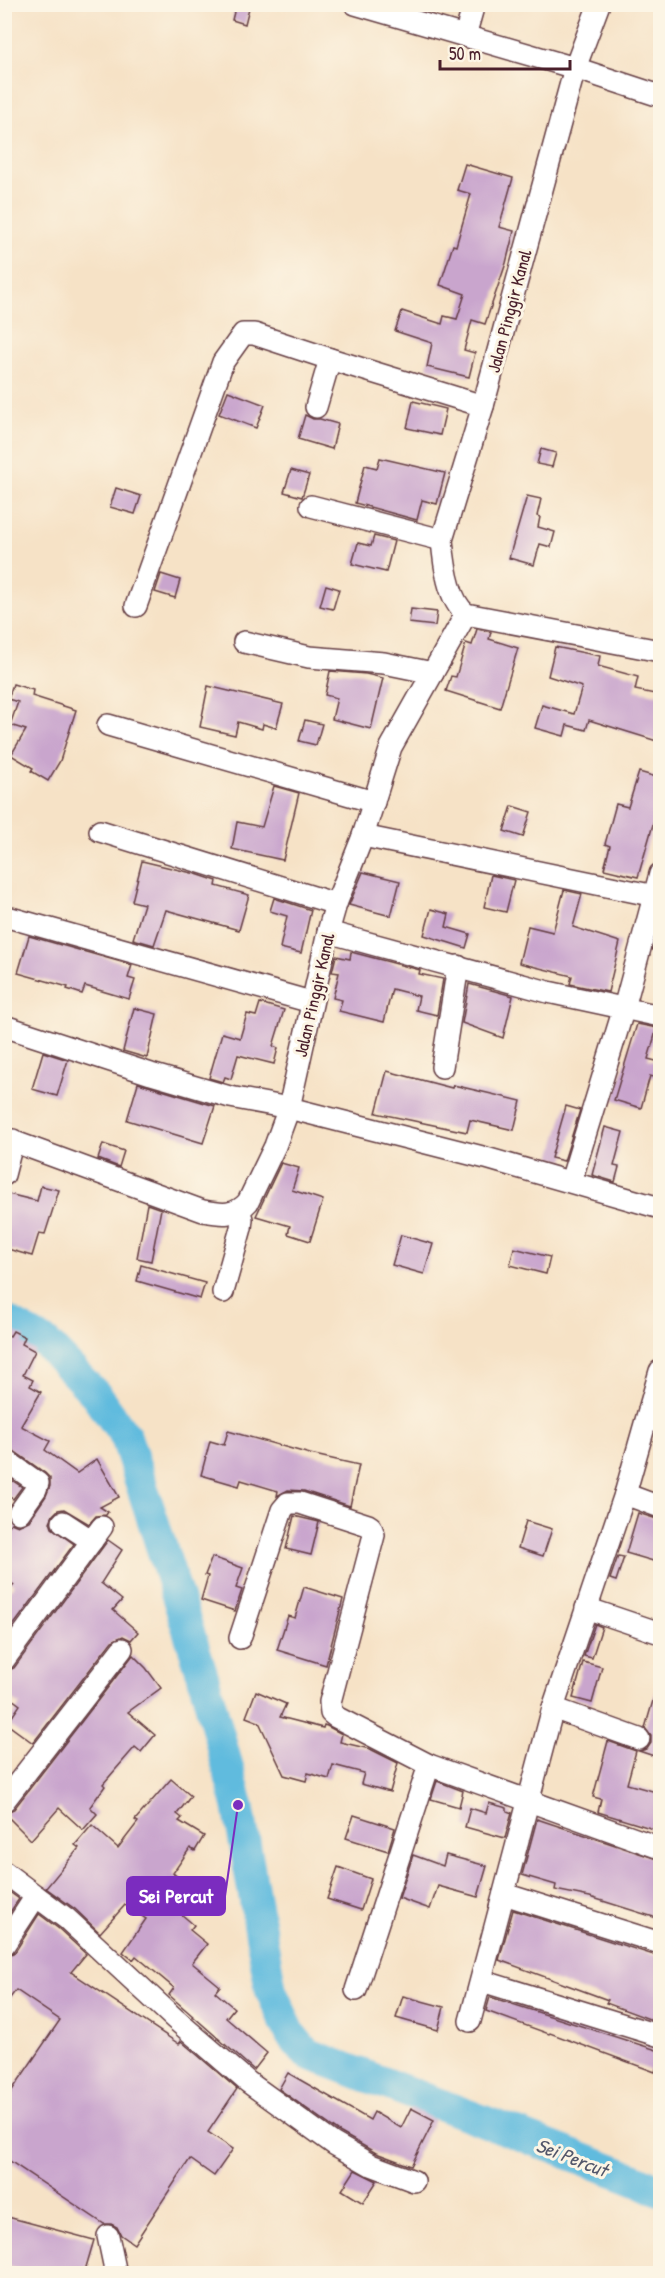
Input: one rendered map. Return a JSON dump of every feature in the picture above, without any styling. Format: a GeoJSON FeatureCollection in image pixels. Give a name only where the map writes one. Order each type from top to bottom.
{"type":"FeatureCollection","features":[{"type":"Feature","properties":{"kind":"street"},"geometry":{"type":"LineString","coordinates":[[355,4],[575,68],[660,96]]}},
{"type":"Feature","properties":{"kind":"street"},"geometry":{"type":"LineString","coordinates":[[465,36],[474,4]]}},
{"type":"Feature","properties":{"kind":"street","name":"Jalan Pinggir Kanal"},"geometry":{"type":"LineString","coordinates":[[239,1210],[248,1202],[275,1146],[289,1108],[328,932],[336,904],[363,836],[391,747],[466,614],[457,605],[451,592],[443,557],[442,540],[483,406],[575,68],[599,4]]}},
{"type":"Feature","properties":{"kind":"street"},"geometry":{"type":"LineString","coordinates":[[136,606],[223,362],[243,334],[254,334],[483,406]]}},
{"type":"Feature","properties":{"kind":"street"},"geometry":{"type":"LineString","coordinates":[[316,407],[330,359]]}},
{"type":"Feature","properties":{"kind":"street"},"geometry":{"type":"LineString","coordinates":[[311,506],[442,540]]}},
{"type":"Feature","properties":{"kind":"street"},"geometry":{"type":"LineString","coordinates":[[466,614],[660,651]]}},
{"type":"Feature","properties":{"kind":"street"},"geometry":{"type":"LineString","coordinates":[[244,642],[309,657],[384,663],[433,673]]}},
{"type":"Feature","properties":{"kind":"street"},"geometry":{"type":"LineString","coordinates":[[108,725],[374,802]]}},
{"type":"Feature","properties":{"kind":"street"},"geometry":{"type":"LineString","coordinates":[[100,831],[336,904]]}},
{"type":"Feature","properties":{"kind":"street"},"geometry":{"type":"LineString","coordinates":[[363,836],[657,896]]}},
{"type":"Feature","properties":{"kind":"street"},"geometry":{"type":"LineString","coordinates":[[571,1181],[657,896],[660,874]]}},
{"type":"Feature","properties":{"kind":"street"},"geometry":{"type":"LineString","coordinates":[[4,916],[311,1002]]}},
{"type":"Feature","properties":{"kind":"street"},"geometry":{"type":"LineString","coordinates":[[328,932],[548,992],[660,1016]]}},
{"type":"Feature","properties":{"kind":"street"},"geometry":{"type":"LineString","coordinates":[[442,1067],[458,966]]}},
{"type":"Feature","properties":{"kind":"street"},"geometry":{"type":"LineString","coordinates":[[4,1026],[230,1097],[289,1108],[486,1158],[660,1208]]}},
{"type":"Feature","properties":{"kind":"street"},"geometry":{"type":"LineString","coordinates":[[4,1175],[9,1139],[203,1211],[227,1214],[239,1210],[242,1219],[241,1228],[223,1292]]}},
{"type":"Feature","properties":{"kind":"street"},"geometry":{"type":"LineString","coordinates":[[470,2021],[553,1708],[625,1494],[660,1371]]}},
{"type":"Feature","properties":{"kind":"street"},"geometry":{"type":"LineString","coordinates":[[4,1459],[38,1483],[19,1513]]}},
{"type":"Feature","properties":{"kind":"street"},"geometry":{"type":"LineString","coordinates":[[625,1494],[660,1507]]}},
{"type":"Feature","properties":{"kind":"street"},"geometry":{"type":"LineString","coordinates":[[240,1638],[282,1510],[288,1503],[300,1503],[371,1527],[374,1535],[330,1702],[331,1713],[429,1766],[660,1848]]}},
{"type":"Feature","properties":{"kind":"street"},"geometry":{"type":"LineString","coordinates":[[4,1660],[97,1534],[63,1522]]}},
{"type":"Feature","properties":{"kind":"street"},"geometry":{"type":"LineString","coordinates":[[586,1608],[660,1633]]}},
{"type":"Feature","properties":{"kind":"street"},"geometry":{"type":"LineString","coordinates":[[4,1801],[122,1649]]}},
{"type":"Feature","properties":{"kind":"street"},"geometry":{"type":"LineString","coordinates":[[553,1708],[639,1739]]}},
{"type":"Feature","properties":{"kind":"street"},"geometry":{"type":"LineString","coordinates":[[356,1990],[429,1766]]}},
{"type":"Feature","properties":{"kind":"street"},"geometry":{"type":"LineString","coordinates":[[4,1872],[67,1919],[175,2019],[248,2082],[334,2144],[371,2165],[414,2181]]}},
{"type":"Feature","properties":{"kind":"street"},"geometry":{"type":"LineString","coordinates":[[504,1894],[660,1943]]}},
{"type":"Feature","properties":{"kind":"street"},"geometry":{"type":"LineString","coordinates":[[4,1945],[36,1896]]}},
{"type":"Feature","properties":{"kind":"street"},"geometry":{"type":"LineString","coordinates":[[482,1981],[660,2036]]}},
{"type":"Feature","properties":{"kind":"street"},"geometry":{"type":"LineString","coordinates":[[108,2236],[116,2274]]}},
{"type":"Feature","properties":{"kind":"building"},"geometry":{"type":"Polygon","coordinates":[[[236,4],[250,4],[245,24],[232,20],[236,4]]]}},
{"type":"Feature","properties":{"kind":"building"},"geometry":{"type":"Polygon","coordinates":[[[465,164],[513,178],[499,227],[514,231],[506,263],[485,324],[472,320],[464,350],[475,353],[469,377],[427,367],[432,343],[395,331],[402,311],[442,324],[444,316],[457,319],[465,294],[440,285],[453,245],[456,246],[471,194],[457,190],[465,164]]]}},
{"type":"Feature","properties":{"kind":"building"},"geometry":{"type":"Polygon","coordinates":[[[228,391],[265,405],[256,428],[219,414],[228,391]]]}},
{"type":"Feature","properties":{"kind":"building"},"geometry":{"type":"Polygon","coordinates":[[[413,401],[446,409],[440,435],[407,428],[413,401]]]}},
{"type":"Feature","properties":{"kind":"building"},"geometry":{"type":"Polygon","coordinates":[[[305,415],[338,424],[332,449],[298,439],[305,415]]]}},
{"type":"Feature","properties":{"kind":"building"},"geometry":{"type":"Polygon","coordinates":[[[541,449],[556,453],[552,467],[537,464],[541,449]]]}},
{"type":"Feature","properties":{"kind":"building"},"geometry":{"type":"Polygon","coordinates":[[[380,458],[445,473],[437,504],[422,500],[417,520],[355,503],[365,465],[377,468],[380,458]]]}},
{"type":"Feature","properties":{"kind":"building"},"geometry":{"type":"Polygon","coordinates":[[[291,470],[309,475],[302,497],[284,492],[291,470]]]}},
{"type":"Feature","properties":{"kind":"building"},"geometry":{"type":"Polygon","coordinates":[[[116,488],[141,496],[135,514],[110,507],[116,488]]]}},
{"type":"Feature","properties":{"kind":"building"},"geometry":{"type":"Polygon","coordinates":[[[527,496],[541,499],[537,516],[540,517],[538,527],[555,532],[551,547],[540,544],[534,565],[509,558],[527,496]]]}},
{"type":"Feature","properties":{"kind":"building"},"geometry":{"type":"Polygon","coordinates":[[[374,536],[394,541],[386,572],[352,564],[358,543],[371,546],[374,536]]]}},
{"type":"Feature","properties":{"kind":"building"},"geometry":{"type":"Polygon","coordinates":[[[161,574],[180,580],[175,598],[155,592],[161,574]]]}},
{"type":"Feature","properties":{"kind":"building"},"geometry":{"type":"Polygon","coordinates":[[[326,585],[339,589],[333,609],[320,606],[326,585]]]}},
{"type":"Feature","properties":{"kind":"building"},"geometry":{"type":"Polygon","coordinates":[[[411,609],[437,612],[435,626],[409,623],[411,609]]]}},
{"type":"Feature","properties":{"kind":"building"},"geometry":{"type":"Polygon","coordinates":[[[477,629],[491,632],[489,639],[518,648],[500,708],[446,691],[451,676],[456,677],[466,643],[472,645],[477,629]]]}},
{"type":"Feature","properties":{"kind":"building"},"geometry":{"type":"Polygon","coordinates":[[[555,647],[600,656],[598,666],[638,677],[635,690],[660,695],[660,742],[589,720],[586,730],[567,725],[564,736],[535,728],[542,705],[574,714],[582,687],[548,676],[555,647]]]}},
{"type":"Feature","properties":{"kind":"building"},"geometry":{"type":"Polygon","coordinates":[[[330,671],[383,678],[371,729],[332,719],[337,698],[325,695],[330,671]]]}},
{"type":"Feature","properties":{"kind":"building"},"geometry":{"type":"Polygon","coordinates":[[[13,684],[33,690],[32,696],[76,710],[60,761],[48,781],[31,771],[33,768],[11,755],[26,730],[10,725],[18,702],[8,699],[13,684]]]}},
{"type":"Feature","properties":{"kind":"building"},"geometry":{"type":"Polygon","coordinates":[[[208,686],[283,704],[276,728],[263,724],[262,729],[238,722],[235,735],[200,727],[208,686]]]}},
{"type":"Feature","properties":{"kind":"building"},"geometry":{"type":"Polygon","coordinates":[[[305,720],[322,724],[316,745],[299,741],[305,720]]]}},
{"type":"Feature","properties":{"kind":"building"},"geometry":{"type":"Polygon","coordinates":[[[639,772],[660,778],[660,815],[656,814],[638,877],[604,869],[610,846],[605,844],[616,804],[628,807],[639,772]]]}},
{"type":"Feature","properties":{"kind":"building"},"geometry":{"type":"Polygon","coordinates":[[[274,786],[299,793],[283,860],[232,849],[237,822],[262,827],[274,786]]]}},
{"type":"Feature","properties":{"kind":"building"},"geometry":{"type":"Polygon","coordinates":[[[512,806],[531,812],[523,837],[504,831],[512,806]]]}},
{"type":"Feature","properties":{"kind":"building"},"geometry":{"type":"Polygon","coordinates":[[[142,861],[196,874],[217,881],[216,886],[249,895],[239,930],[166,910],[154,945],[133,939],[144,904],[132,901],[142,861]]]}},
{"type":"Feature","properties":{"kind":"building"},"geometry":{"type":"Polygon","coordinates":[[[363,872],[400,881],[391,916],[349,905],[363,872]]]}},
{"type":"Feature","properties":{"kind":"building"},"geometry":{"type":"Polygon","coordinates":[[[491,875],[514,880],[506,912],[484,907],[491,875]]]}},
{"type":"Feature","properties":{"kind":"building"},"geometry":{"type":"Polygon","coordinates":[[[564,890],[582,894],[573,927],[620,942],[608,992],[570,984],[572,976],[519,963],[528,926],[553,932],[564,890]]]}},
{"type":"Feature","properties":{"kind":"building"},"geometry":{"type":"Polygon","coordinates":[[[274,898],[311,910],[301,953],[280,948],[287,916],[270,911],[274,898]]]}},
{"type":"Feature","properties":{"kind":"building"},"geometry":{"type":"Polygon","coordinates":[[[431,909],[449,914],[446,927],[470,934],[466,948],[424,935],[431,909]]]}},
{"type":"Feature","properties":{"kind":"building"},"geometry":{"type":"Polygon","coordinates":[[[660,921],[660,951],[653,950],[660,921]]]}},
{"type":"Feature","properties":{"kind":"building"},"geometry":{"type":"Polygon","coordinates":[[[29,936],[132,965],[128,978],[135,980],[129,999],[85,986],[82,994],[67,989],[68,987],[18,973],[29,936]]]}},
{"type":"Feature","properties":{"kind":"building"},"geometry":{"type":"Polygon","coordinates":[[[351,952],[420,970],[419,974],[443,979],[437,1015],[416,1010],[419,996],[392,989],[384,1022],[339,1011],[342,1000],[333,998],[339,973],[332,972],[336,956],[350,959],[351,952]]]}},
{"type":"Feature","properties":{"kind":"building"},"geometry":{"type":"Polygon","coordinates":[[[469,984],[513,996],[503,1038],[462,1023],[469,984]]]}},
{"type":"Feature","properties":{"kind":"building"},"geometry":{"type":"Polygon","coordinates":[[[260,1003],[284,1010],[273,1046],[278,1048],[274,1064],[238,1055],[231,1079],[225,1077],[223,1082],[209,1078],[222,1033],[240,1038],[247,1014],[256,1016],[260,1003]]]}},
{"type":"Feature","properties":{"kind":"building"},"geometry":{"type":"Polygon","coordinates":[[[134,1008],[157,1014],[147,1058],[123,1051],[134,1008]]]}},
{"type":"Feature","properties":{"kind":"building"},"geometry":{"type":"Polygon","coordinates":[[[637,1024],[657,1028],[648,1059],[660,1062],[660,1079],[650,1076],[641,1108],[614,1100],[637,1024]]]}},
{"type":"Feature","properties":{"kind":"building"},"geometry":{"type":"Polygon","coordinates":[[[43,1052],[68,1060],[57,1096],[32,1089],[43,1052]]]}},
{"type":"Feature","properties":{"kind":"building"},"geometry":{"type":"Polygon","coordinates":[[[387,1071],[452,1088],[453,1085],[521,1101],[514,1130],[470,1120],[467,1132],[376,1113],[387,1071]]]}},
{"type":"Feature","properties":{"kind":"building"},"geometry":{"type":"Polygon","coordinates":[[[138,1083],[215,1106],[203,1143],[127,1120],[138,1083]]]}},
{"type":"Feature","properties":{"kind":"building"},"geometry":{"type":"Polygon","coordinates":[[[566,1106],[580,1110],[564,1161],[551,1158],[566,1106]]]}},
{"type":"Feature","properties":{"kind":"building"},"geometry":{"type":"Polygon","coordinates":[[[605,1127],[623,1132],[614,1166],[619,1167],[615,1182],[592,1175],[605,1127]]]}},
{"type":"Feature","properties":{"kind":"building"},"geometry":{"type":"Polygon","coordinates":[[[103,1144],[124,1151],[119,1167],[98,1159],[103,1144]]]}},
{"type":"Feature","properties":{"kind":"building"},"geometry":{"type":"Polygon","coordinates":[[[281,1163],[299,1168],[292,1190],[323,1200],[310,1241],[288,1234],[290,1226],[256,1216],[281,1163]]]}},
{"type":"Feature","properties":{"kind":"building"},"geometry":{"type":"Polygon","coordinates":[[[41,1186],[59,1190],[45,1234],[39,1233],[32,1256],[4,1248],[4,1193],[37,1201],[41,1186]]]}},
{"type":"Feature","properties":{"kind":"building"},"geometry":{"type":"Polygon","coordinates":[[[147,1204],[161,1209],[151,1261],[137,1258],[147,1204]]]}},
{"type":"Feature","properties":{"kind":"building"},"geometry":{"type":"Polygon","coordinates":[[[401,1235],[433,1244],[424,1274],[392,1265],[401,1235]]]}},
{"type":"Feature","properties":{"kind":"building"},"geometry":{"type":"Polygon","coordinates":[[[514,1248],[550,1257],[546,1274],[510,1265],[514,1248]]]}},
{"type":"Feature","properties":{"kind":"building"},"geometry":{"type":"Polygon","coordinates":[[[141,1265],[205,1283],[200,1299],[137,1281],[141,1265]]]}},
{"type":"Feature","properties":{"kind":"building"},"geometry":{"type":"Polygon","coordinates":[[[13,1331],[25,1337],[22,1344],[35,1351],[23,1375],[33,1380],[30,1386],[41,1392],[21,1426],[50,1441],[45,1450],[77,1473],[97,1459],[119,1497],[100,1507],[108,1512],[106,1515],[96,1516],[89,1524],[64,1509],[58,1510],[53,1515],[50,1522],[52,1528],[74,1544],[4,1638],[4,1596],[14,1585],[4,1578],[4,1532],[11,1523],[18,1526],[29,1521],[50,1486],[50,1478],[45,1473],[4,1446],[4,1333],[10,1336],[13,1331]]]}},
{"type":"Feature","properties":{"kind":"building"},"geometry":{"type":"Polygon","coordinates":[[[228,1431],[359,1465],[350,1506],[304,1491],[288,1490],[277,1496],[278,1491],[241,1480],[239,1486],[201,1475],[210,1441],[224,1445],[228,1431]]]}},
{"type":"Feature","properties":{"kind":"building"},"geometry":{"type":"Polygon","coordinates":[[[4,1475],[22,1487],[13,1499],[4,1494],[4,1475]]]}},
{"type":"Feature","properties":{"kind":"building"},"geometry":{"type":"Polygon","coordinates":[[[638,1513],[660,1520],[660,1563],[626,1553],[638,1513]]]}},
{"type":"Feature","properties":{"kind":"building"},"geometry":{"type":"Polygon","coordinates":[[[294,1516],[319,1522],[311,1555],[286,1549],[294,1516]]]}},
{"type":"Feature","properties":{"kind":"building"},"geometry":{"type":"Polygon","coordinates":[[[526,1521],[552,1529],[543,1556],[518,1548],[526,1521]]]}},
{"type":"Feature","properties":{"kind":"building"},"geometry":{"type":"Polygon","coordinates":[[[108,1540],[122,1550],[101,1583],[122,1600],[113,1610],[138,1632],[131,1640],[123,1636],[112,1641],[33,1743],[7,1724],[20,1705],[4,1693],[4,1672],[14,1668],[108,1540]]]}},
{"type":"Feature","properties":{"kind":"building"},"geometry":{"type":"Polygon","coordinates":[[[618,1556],[624,1557],[616,1581],[610,1579],[618,1556]]]}},
{"type":"Feature","properties":{"kind":"building"},"geometry":{"type":"Polygon","coordinates":[[[212,1557],[243,1568],[236,1588],[242,1590],[235,1611],[201,1600],[208,1576],[205,1575],[212,1557]]]}},
{"type":"Feature","properties":{"kind":"building"},"geometry":{"type":"Polygon","coordinates":[[[304,1587],[343,1599],[326,1665],[277,1650],[288,1616],[295,1618],[304,1587]]]}},
{"type":"Feature","properties":{"kind":"building"},"geometry":{"type":"Polygon","coordinates":[[[595,1624],[602,1627],[592,1658],[584,1656],[595,1624]]]}},
{"type":"Feature","properties":{"kind":"building"},"geometry":{"type":"Polygon","coordinates":[[[133,1655],[161,1688],[128,1712],[155,1735],[141,1752],[135,1747],[103,1784],[105,1786],[90,1807],[97,1814],[83,1830],[59,1808],[31,1840],[4,1813],[14,1809],[133,1655]]]}},
{"type":"Feature","properties":{"kind":"building"},"geometry":{"type":"Polygon","coordinates":[[[583,1662],[602,1667],[592,1703],[573,1698],[583,1662]]]}},
{"type":"Feature","properties":{"kind":"building"},"geometry":{"type":"Polygon","coordinates":[[[657,1687],[660,1688],[660,1758],[639,1751],[647,1749],[651,1743],[651,1736],[645,1728],[657,1687]]]}},
{"type":"Feature","properties":{"kind":"building"},"geometry":{"type":"Polygon","coordinates":[[[256,1691],[286,1704],[280,1717],[323,1728],[324,1725],[327,1726],[342,1734],[340,1742],[370,1749],[398,1763],[390,1792],[361,1784],[364,1773],[333,1765],[329,1779],[308,1773],[306,1781],[284,1775],[259,1722],[246,1717],[256,1691]]]}},
{"type":"Feature","properties":{"kind":"building"},"geometry":{"type":"Polygon","coordinates":[[[608,1741],[636,1751],[627,1784],[660,1793],[660,1831],[598,1812],[601,1799],[593,1797],[608,1741]]]}},
{"type":"Feature","properties":{"kind":"building"},"geometry":{"type":"Polygon","coordinates":[[[171,1779],[191,1796],[177,1814],[182,1818],[179,1821],[204,1836],[195,1851],[190,1848],[173,1873],[190,1887],[174,1908],[194,1925],[190,1930],[207,1944],[192,1963],[220,1986],[215,1992],[234,2008],[226,2018],[267,2053],[254,2070],[169,1995],[174,1988],[136,1956],[133,1960],[123,1952],[146,1919],[125,1905],[100,1933],[75,1909],[46,1888],[79,1848],[75,1845],[92,1825],[118,1848],[138,1822],[135,1820],[171,1779]]]}},
{"type":"Feature","properties":{"kind":"building"},"geometry":{"type":"Polygon","coordinates":[[[437,1781],[463,1791],[459,1807],[431,1799],[437,1781]]]}},
{"type":"Feature","properties":{"kind":"building"},"geometry":{"type":"Polygon","coordinates":[[[489,1803],[507,1808],[507,1811],[512,1813],[505,1838],[465,1827],[470,1808],[486,1813],[489,1803]]]}},
{"type":"Feature","properties":{"kind":"building"},"geometry":{"type":"Polygon","coordinates":[[[354,1815],[395,1828],[388,1851],[346,1838],[354,1815]]]}},
{"type":"Feature","properties":{"kind":"building"},"geometry":{"type":"Polygon","coordinates":[[[537,1819],[660,1860],[660,1919],[590,1897],[555,1890],[556,1885],[522,1875],[537,1819]]]}},
{"type":"Feature","properties":{"kind":"building"},"geometry":{"type":"Polygon","coordinates":[[[413,1855],[443,1866],[446,1855],[487,1866],[478,1897],[438,1886],[430,1909],[399,1898],[413,1855]]]}},
{"type":"Feature","properties":{"kind":"building"},"geometry":{"type":"Polygon","coordinates":[[[338,1867],[371,1879],[361,1910],[327,1899],[338,1867]]]}},
{"type":"Feature","properties":{"kind":"building"},"geometry":{"type":"Polygon","coordinates":[[[4,1888],[19,1899],[4,1921],[4,1888]]]}},
{"type":"Feature","properties":{"kind":"building"},"geometry":{"type":"Polygon","coordinates":[[[513,1910],[660,1957],[660,2023],[606,2003],[608,2000],[499,1960],[513,1910]]]}},
{"type":"Feature","properties":{"kind":"building"},"geometry":{"type":"Polygon","coordinates":[[[39,1914],[86,1954],[71,1972],[179,2044],[181,2041],[237,2089],[208,2132],[233,2149],[214,2176],[190,2159],[134,2244],[121,2235],[117,2227],[104,2224],[4,2157],[4,2102],[60,2020],[16,1990],[4,2006],[4,1958],[15,1952],[39,1914]]]}},
{"type":"Feature","properties":{"kind":"building"},"geometry":{"type":"Polygon","coordinates":[[[403,1996],[444,2007],[438,2030],[396,2018],[403,1996]]]}},
{"type":"Feature","properties":{"kind":"building"},"geometry":{"type":"Polygon","coordinates":[[[490,1997],[660,2051],[660,2059],[655,2072],[486,2011],[490,1997]]]}},
{"type":"Feature","properties":{"kind":"building"},"geometry":{"type":"Polygon","coordinates":[[[288,2073],[370,2120],[374,2112],[401,2128],[411,2108],[434,2120],[411,2166],[376,2153],[341,2133],[279,2089],[288,2073]]]}},
{"type":"Feature","properties":{"kind":"building"},"geometry":{"type":"Polygon","coordinates":[[[355,2170],[377,2181],[363,2203],[342,2190],[355,2170]]]}},
{"type":"Feature","properties":{"kind":"building"},"geometry":{"type":"Polygon","coordinates":[[[4,2216],[94,2240],[84,2274],[35,2274],[4,2265],[4,2216]]]}},
{"type":"Feature","properties":{"kind":"waterway","name":"Sei Percut"},"geometry":{"type":"LineString","coordinates":[[4,1320],[46,1343],[96,1395],[126,1437],[202,1673],[238,1805],[271,1991],[291,2035],[306,2053],[635,2179],[660,2191]]}},
{"type":"Feature","properties":{"kind":"place","name":"Sei Percut"},"geometry":{"type":"Point","coordinates":[238,1805]}}]}
